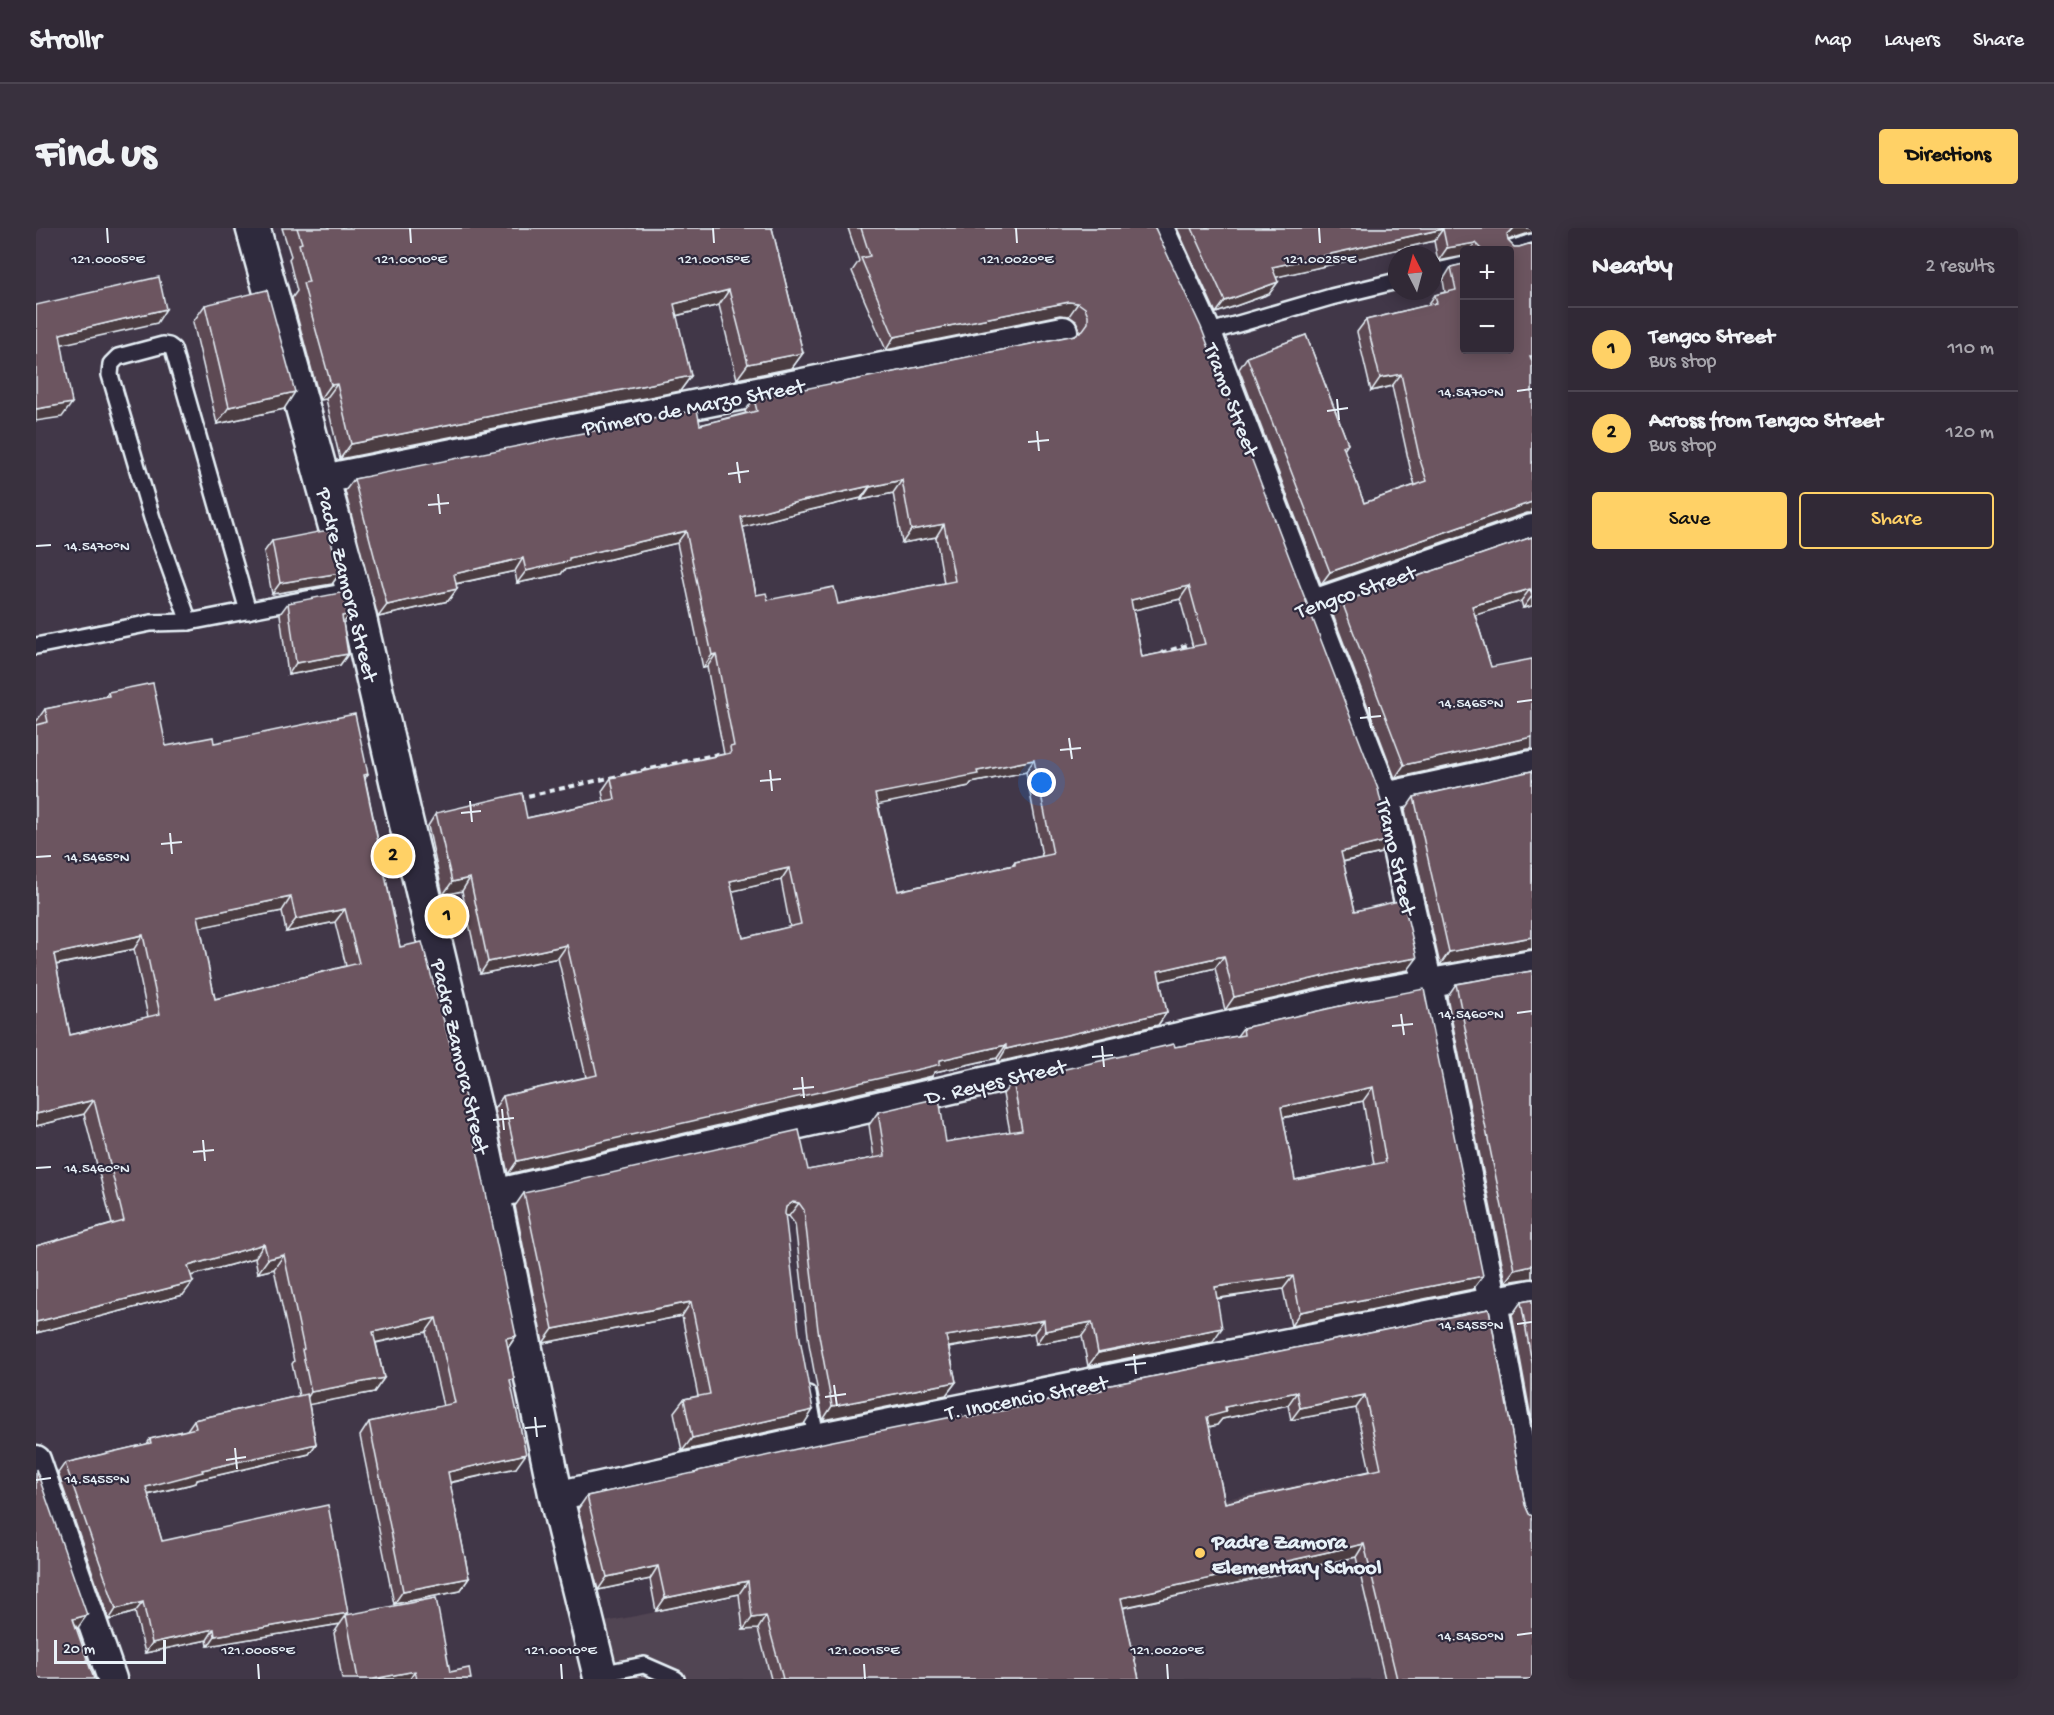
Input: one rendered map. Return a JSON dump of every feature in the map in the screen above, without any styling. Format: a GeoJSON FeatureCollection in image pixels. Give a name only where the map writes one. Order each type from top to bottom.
{"type":"FeatureCollection","features":[{"type":"Feature","properties":{"kind":"street","name":"Padre Zamora Street"},"geometry":{"type":"LineString","coordinates":[[254,228],[353,590],[405,822],[476,1110],[556,1496],[601,1677]]}},
{"type":"Feature","properties":{"kind":"street","name":"Tramo Street"},"geometry":{"type":"LineString","coordinates":[[1159,228],[1207,333],[1385,797],[1428,985],[1493,1302],[1532,1515]]}},
{"type":"Feature","properties":{"kind":"street","name":"Primero de Marzo Street"},"geometry":{"type":"LineString","coordinates":[[323,479],[1064,331]]}},
{"type":"Feature","properties":{"kind":"street","name":"Tengco Street"},"geometry":{"type":"LineString","coordinates":[[1311,605],[1532,529]]}},
{"type":"Feature","properties":{"kind":"street"},"geometry":{"type":"LineString","coordinates":[[1385,797],[1532,765]]}},
{"type":"Feature","properties":{"kind":"street","name":"D. Reyes Street"},"geometry":{"type":"LineString","coordinates":[[494,1194],[1358,996],[1532,965]]}},
{"type":"Feature","properties":{"kind":"street","name":"T. Inocencio Street"},"geometry":{"type":"LineString","coordinates":[[556,1496],[816,1438],[1532,1294]]}},
{"type":"Feature","properties":{"kind":"street"},"geometry":{"type":"LineString","coordinates":[[36,1460],[112,1679]]}},
{"type":"Feature","properties":{"kind":"lane"},"geometry":{"type":"LineString","coordinates":[[1514,248],[1532,242]]}},
{"type":"Feature","properties":{"kind":"lane"},"geometry":{"type":"LineString","coordinates":[[1442,270],[1460,266]]}},
{"type":"Feature","properties":{"kind":"lane"},"geometry":{"type":"LineString","coordinates":[[1207,333],[1331,297],[1388,283]]}},
{"type":"Feature","properties":{"kind":"lane"},"geometry":{"type":"LineString","coordinates":[[189,622],[152,518],[110,375],[111,364],[118,357],[163,345],[173,349],[248,610]]}},
{"type":"Feature","properties":{"kind":"lane"},"geometry":{"type":"LineString","coordinates":[[36,646],[151,622],[189,622],[353,590]]}},
{"type":"Feature","properties":{"kind":"lane"},"geometry":{"type":"LineString","coordinates":[[805,1380],[816,1438]]}},
{"type":"Feature","properties":{"kind":"lane"},"geometry":{"type":"LineString","coordinates":[[601,1677],[644,1665],[676,1679]]}},
{"type":"Feature","properties":{"kind":"path"},"geometry":{"type":"LineString","coordinates":[[1156,655],[1199,641]]}},
{"type":"Feature","properties":{"kind":"path"},"geometry":{"type":"LineString","coordinates":[[509,800],[728,752]]}},
{"type":"Feature","properties":{"kind":"shaded area","name":"Padre Zamora Elementary School"},"geometry":{"type":"Polygon","coordinates":[[[1428,1459],[1474,1679],[615,1679],[600,1623],[1428,1459]]]}},
{"type":"Feature","properties":{"kind":"building"},"geometry":{"type":"Polygon","coordinates":[[[297,228],[772,228],[803,353],[748,364],[729,290],[674,304],[691,376],[351,444],[337,384],[331,385],[303,283],[309,282],[297,228]]]}},
{"type":"Feature","properties":{"kind":"building"},"geometry":{"type":"Polygon","coordinates":[[[861,228],[1155,228],[1201,327],[1378,789],[1390,840],[1341,852],[1355,911],[1403,900],[1417,958],[1363,967],[1234,997],[1224,956],[1158,971],[1167,1012],[1006,1049],[1006,1045],[940,1060],[940,1064],[933,1066],[517,1161],[503,1096],[597,1075],[567,945],[488,962],[470,878],[452,882],[436,813],[522,793],[527,818],[615,799],[611,778],[731,753],[730,747],[734,746],[716,654],[712,655],[686,531],[569,558],[569,561],[526,571],[523,558],[454,574],[457,589],[387,605],[354,479],[697,410],[700,425],[757,411],[754,399],[1075,335],[1088,323],[1085,308],[1078,303],[1069,302],[894,337],[861,258],[870,256],[861,228]],[[902,480],[793,503],[741,517],[756,595],[766,593],[768,600],[834,587],[838,604],[955,581],[944,524],[911,530],[902,480]],[[1189,586],[1131,600],[1142,657],[1205,644],[1189,586]],[[1034,760],[977,771],[978,774],[875,794],[898,891],[1015,865],[1015,862],[1053,854],[1034,760]],[[789,868],[730,881],[743,938],[801,924],[789,868]]]}},
{"type":"Feature","properties":{"kind":"building"},"geometry":{"type":"Polygon","coordinates":[[[1192,228],[1514,228],[1507,235],[1508,241],[1513,246],[1478,246],[1475,243],[1447,248],[1443,229],[1272,267],[1278,282],[1225,301],[1192,228]]]}},
{"type":"Feature","properties":{"kind":"building"},"geometry":{"type":"Polygon","coordinates":[[[1532,243],[1532,356],[1530,356],[1532,361],[1532,502],[1330,572],[1247,357],[1306,335],[1348,444],[1343,446],[1364,503],[1427,481],[1420,460],[1401,374],[1380,378],[1366,320],[1442,300],[1442,293],[1456,290],[1451,267],[1460,265],[1460,354],[1514,354],[1514,247],[1532,243]]]}},
{"type":"Feature","properties":{"kind":"building"},"geometry":{"type":"Polygon","coordinates":[[[159,277],[166,309],[60,334],[72,403],[36,409],[36,305],[159,277]]]}},
{"type":"Feature","properties":{"kind":"building"},"geometry":{"type":"Polygon","coordinates":[[[267,290],[295,392],[229,407],[205,305],[267,290]]]}},
{"type":"Feature","properties":{"kind":"building"},"geometry":{"type":"Polygon","coordinates":[[[328,530],[340,573],[280,583],[272,541],[328,530]]]}},
{"type":"Feature","properties":{"kind":"building"},"geometry":{"type":"Polygon","coordinates":[[[1532,537],[1532,596],[1530,589],[1472,606],[1491,667],[1532,659],[1532,737],[1404,765],[1342,602],[1532,537]]]}},
{"type":"Feature","properties":{"kind":"building"},"geometry":{"type":"Polygon","coordinates":[[[345,592],[350,614],[342,616],[348,654],[296,663],[288,603],[345,592]]]}},
{"type":"Feature","properties":{"kind":"building"},"geometry":{"type":"Polygon","coordinates":[[[153,683],[166,746],[213,737],[214,743],[355,714],[368,774],[364,775],[400,947],[422,942],[469,1112],[516,1336],[506,1338],[514,1379],[510,1380],[526,1454],[448,1472],[469,1578],[403,1591],[369,1422],[455,1403],[436,1318],[373,1332],[384,1378],[311,1392],[284,1255],[268,1259],[264,1244],[188,1266],[193,1282],[36,1322],[36,1246],[124,1221],[94,1100],[36,1114],[36,725],[48,722],[45,709],[109,696],[108,692],[153,683]],[[291,897],[198,916],[215,999],[359,963],[345,909],[296,919],[291,897]],[[143,935],[54,954],[70,1035],[160,1014],[143,935]]]}},
{"type":"Feature","properties":{"kind":"building"},"geometry":{"type":"Polygon","coordinates":[[[1532,771],[1532,937],[1449,952],[1414,797],[1532,771]]]}},
{"type":"Feature","properties":{"kind":"building"},"geometry":{"type":"Polygon","coordinates":[[[1532,971],[1532,1266],[1515,1270],[1456,984],[1532,971]]]}},
{"type":"Feature","properties":{"kind":"building"},"geometry":{"type":"Polygon","coordinates":[[[1424,989],[1483,1276],[1300,1312],[1293,1276],[1215,1287],[1222,1328],[1098,1353],[1092,1322],[1045,1331],[1044,1320],[946,1336],[956,1382],[832,1406],[818,1330],[804,1210],[799,1203],[793,1202],[786,1207],[785,1213],[799,1333],[813,1410],[692,1438],[684,1399],[710,1394],[691,1302],[553,1329],[524,1193],[799,1130],[808,1170],[885,1156],[878,1112],[939,1098],[946,1142],[1022,1130],[1013,1081],[1174,1044],[1175,1047],[1244,1035],[1243,1028],[1424,989]],[[1373,1087],[1281,1107],[1295,1180],[1386,1162],[1373,1087]]]}},
{"type":"Feature","properties":{"kind":"building"},"geometry":{"type":"Polygon","coordinates":[[[1532,1300],[1532,1363],[1521,1302],[1532,1300]]]}},
{"type":"Feature","properties":{"kind":"building"},"geometry":{"type":"Polygon","coordinates":[[[1489,1309],[1525,1505],[1532,1516],[1532,1679],[1397,1679],[1364,1544],[1121,1598],[1139,1679],[783,1679],[766,1616],[752,1618],[748,1581],[665,1598],[658,1566],[607,1577],[587,1496],[828,1442],[962,1415],[968,1418],[1102,1390],[1101,1387],[1489,1309]],[[1297,1392],[1225,1407],[1226,1412],[1207,1417],[1225,1503],[1381,1469],[1365,1395],[1300,1408],[1297,1392]]]}},
{"type":"Feature","properties":{"kind":"building"},"geometry":{"type":"Polygon","coordinates":[[[307,1394],[316,1444],[202,1470],[203,1472],[146,1487],[162,1541],[328,1505],[348,1613],[215,1636],[214,1629],[152,1643],[143,1602],[116,1609],[65,1463],[151,1443],[150,1439],[196,1428],[194,1420],[307,1394]]]}},
{"type":"Feature","properties":{"kind":"building"},"geometry":{"type":"Polygon","coordinates":[[[36,1469],[87,1615],[73,1619],[94,1679],[36,1679],[36,1469]]]}},
{"type":"Feature","properties":{"kind":"building"},"geometry":{"type":"Polygon","coordinates":[[[436,1598],[450,1672],[469,1668],[471,1679],[417,1679],[415,1671],[373,1679],[358,1679],[346,1615],[436,1598]]]}},
{"type":"Feature","properties":{"kind":"place","name":"Across from Tengco Street"},"geometry":{"type":"Point","coordinates":[393,856]}},
{"type":"Feature","properties":{"kind":"place","name":"Tengco Street"},"geometry":{"type":"Point","coordinates":[447,916]}},
{"type":"Feature","properties":{"kind":"place","name":"Padre Zamora Elementary School"},"geometry":{"type":"Point","coordinates":[1200,1553]}}]}
